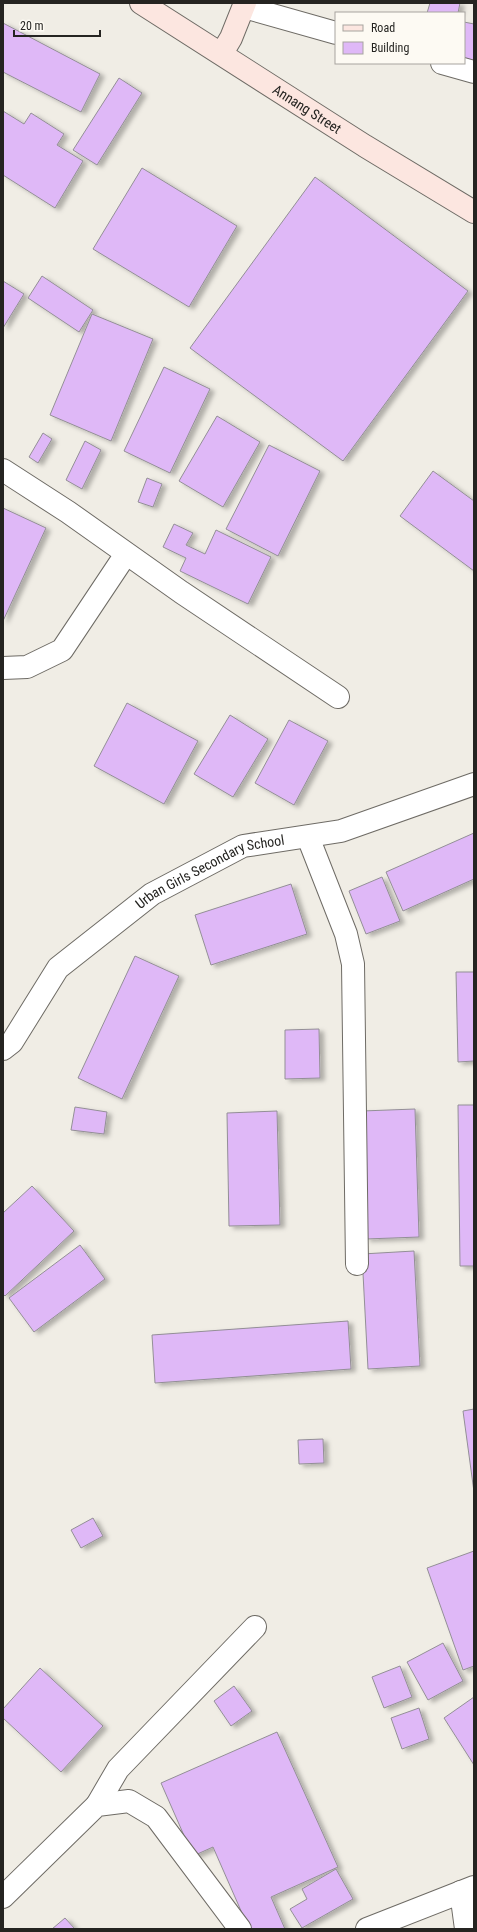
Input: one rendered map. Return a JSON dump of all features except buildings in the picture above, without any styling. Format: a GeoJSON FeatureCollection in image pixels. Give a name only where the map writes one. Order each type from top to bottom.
{"type":"FeatureCollection","features":[{"type":"Feature","properties":{"kind":"main road","name":"Annang Street"},"geometry":{"type":"LineString","coordinates":[[141,3],[222,53],[365,146],[474,212]]}},
{"type":"Feature","properties":{"kind":"main road"},"geometry":{"type":"LineString","coordinates":[[222,53],[231,38],[245,5]]}},
{"type":"Feature","properties":{"kind":"street"},"geometry":{"type":"LineString","coordinates":[[245,5],[335,33]]}},
{"type":"Feature","properties":{"kind":"street"},"geometry":{"type":"LineString","coordinates":[[446,64],[474,72]]}},
{"type":"Feature","properties":{"kind":"street"},"geometry":{"type":"LineString","coordinates":[[3,470],[68,512],[126,554],[338,697]]}},
{"type":"Feature","properties":{"kind":"street"},"geometry":{"type":"LineString","coordinates":[[3,668],[27,667],[62,650],[126,554]]}},
{"type":"Feature","properties":{"kind":"street","name":"Urban Girls Secondary School"},"geometry":{"type":"LineString","coordinates":[[3,1049],[12,1042],[58,968],[152,894],[243,846],[341,831],[474,784]]}},
{"type":"Feature","properties":{"kind":"street"},"geometry":{"type":"LineString","coordinates":[[308,837],[346,934],[353,964],[357,1264]]}},
{"type":"Feature","properties":{"kind":"street"},"geometry":{"type":"LineString","coordinates":[[3,1897],[98,1805],[118,1769],[255,1627]]}},
{"type":"Feature","properties":{"kind":"street"},"geometry":{"type":"LineString","coordinates":[[118,1769],[130,1801],[156,1818],[240,1929]]}},
{"type":"Feature","properties":{"kind":"street"},"geometry":{"type":"LineString","coordinates":[[98,1805],[130,1801]]}},
{"type":"Feature","properties":{"kind":"street"},"geometry":{"type":"LineString","coordinates":[[367,1929],[467,1889],[466,1929]]}}]}
